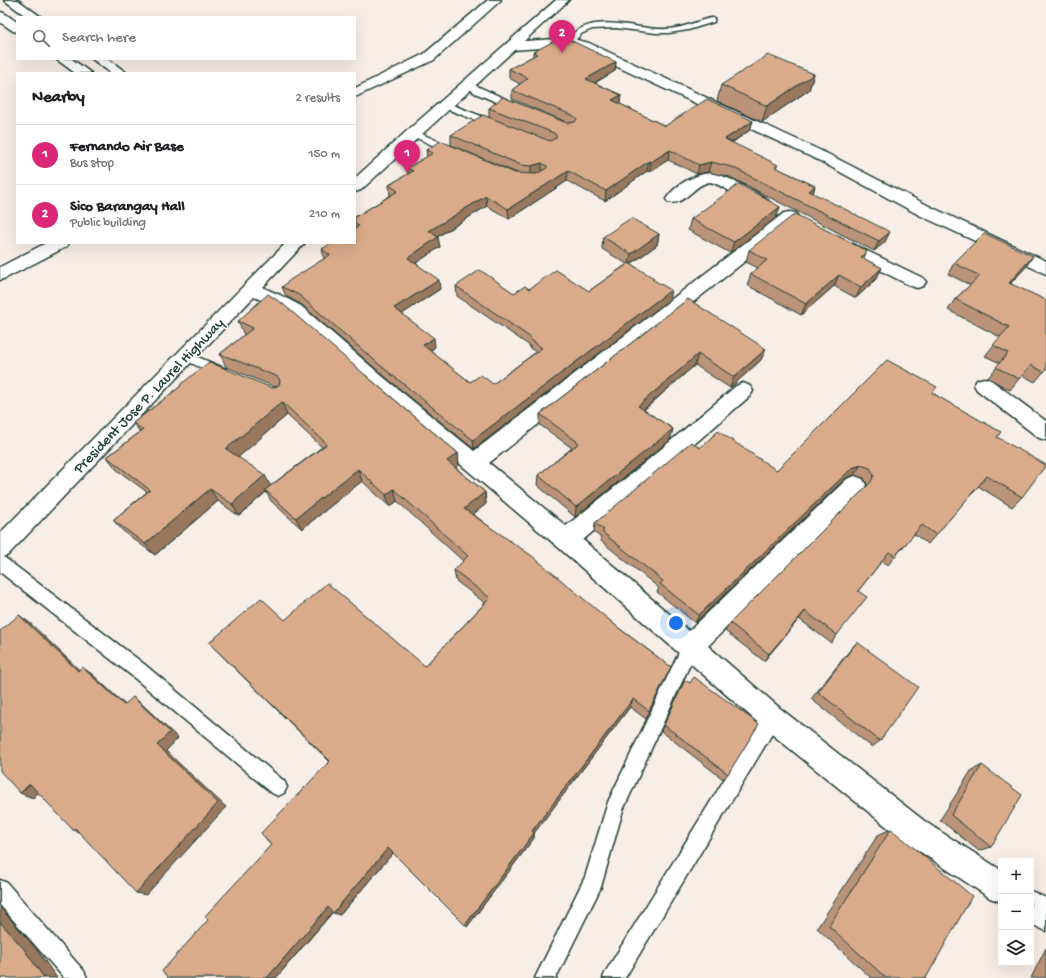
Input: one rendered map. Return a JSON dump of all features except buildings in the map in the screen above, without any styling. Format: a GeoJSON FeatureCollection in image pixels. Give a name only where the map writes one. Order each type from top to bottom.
{"type":"FeatureCollection","features":[{"type":"Feature","properties":{"kind":"main road"},"geometry":{"type":"LineString","coordinates":[[10,0],[34,16]]}},
{"type":"Feature","properties":{"kind":"main road"},"geometry":{"type":"LineString","coordinates":[[356,93],[429,58],[495,0]]}},
{"type":"Feature","properties":{"kind":"main road"},"geometry":{"type":"LineString","coordinates":[[356,186],[413,133],[563,0]]}},
{"type":"Feature","properties":{"kind":"main road"},"geometry":{"type":"LineString","coordinates":[[0,16],[16,27]]}},
{"type":"Feature","properties":{"kind":"main road"},"geometry":{"type":"LineString","coordinates":[[512,46],[569,42],[584,46],[825,158],[925,210],[1046,268]]}},
{"type":"Feature","properties":{"kind":"main road"},"geometry":{"type":"LineString","coordinates":[[64,60],[82,72]]}},
{"type":"Feature","properties":{"kind":"main road"},"geometry":{"type":"LineString","coordinates":[[100,60],[118,72]]}},
{"type":"Feature","properties":{"kind":"main road"},"geometry":{"type":"LineString","coordinates":[[473,463],[797,221],[713,177],[705,177],[693,183],[674,199]]}},
{"type":"Feature","properties":{"kind":"main road"},"geometry":{"type":"LineString","coordinates":[[825,236],[917,282]]}},
{"type":"Feature","properties":{"kind":"main road"},"geometry":{"type":"LineString","coordinates":[[0,274],[58,244]]}},
{"type":"Feature","properties":{"kind":"main road","name":"President Jose P. Laurel Highway"},"geometry":{"type":"LineString","coordinates":[[0,548],[295,244]]}},
{"type":"Feature","properties":{"kind":"main road"},"geometry":{"type":"LineString","coordinates":[[252,289],[295,311],[473,463],[566,540],[772,718],[917,833],[998,885]]}},
{"type":"Feature","properties":{"kind":"main road"},"geometry":{"type":"LineString","coordinates":[[984,385],[1046,432]]}},
{"type":"Feature","properties":{"kind":"main road"},"geometry":{"type":"LineString","coordinates":[[566,540],[644,476],[743,391]]}},
{"type":"Feature","properties":{"kind":"main road"},"geometry":{"type":"LineString","coordinates":[[690,647],[855,486]]}},
{"type":"Feature","properties":{"kind":"main road"},"geometry":{"type":"LineString","coordinates":[[1034,908],[1046,916]]}},
{"type":"Feature","properties":{"kind":"lane"},"geometry":{"type":"LineString","coordinates":[[569,42],[575,34],[583,29],[596,26],[609,25],[641,30],[669,32],[711,20]]}},
{"type":"Feature","properties":{"kind":"lane"},"geometry":{"type":"LineString","coordinates":[[468,85],[478,91],[528,112]]}},
{"type":"Feature","properties":{"kind":"lane"},"geometry":{"type":"LineString","coordinates":[[445,105],[508,130]]}},
{"type":"Feature","properties":{"kind":"lane"},"geometry":{"type":"LineString","coordinates":[[413,133],[463,155]]}},
{"type":"Feature","properties":{"kind":"lane"},"geometry":{"type":"LineString","coordinates":[[186,356],[236,377]]}},
{"type":"Feature","properties":{"kind":"lane"},"geometry":{"type":"LineString","coordinates":[[0,563],[138,670],[278,787]]}},
{"type":"Feature","properties":{"kind":"lane"},"geometry":{"type":"LineString","coordinates":[[545,978],[594,880],[614,808],[690,647]]}},
{"type":"Feature","properties":{"kind":"lane"},"geometry":{"type":"LineString","coordinates":[[613,978],[772,718]]}},
{"type":"Feature","properties":{"kind":"lane"},"geometry":{"type":"LineString","coordinates":[[0,890],[77,978]]}},
{"type":"Feature","properties":{"kind":"place","name":"Sico Barangay Hall"},"geometry":{"type":"Point","coordinates":[562,53]}},
{"type":"Feature","properties":{"kind":"place","name":"Fernando Air Base"},"geometry":{"type":"Point","coordinates":[407,173]}}]}
